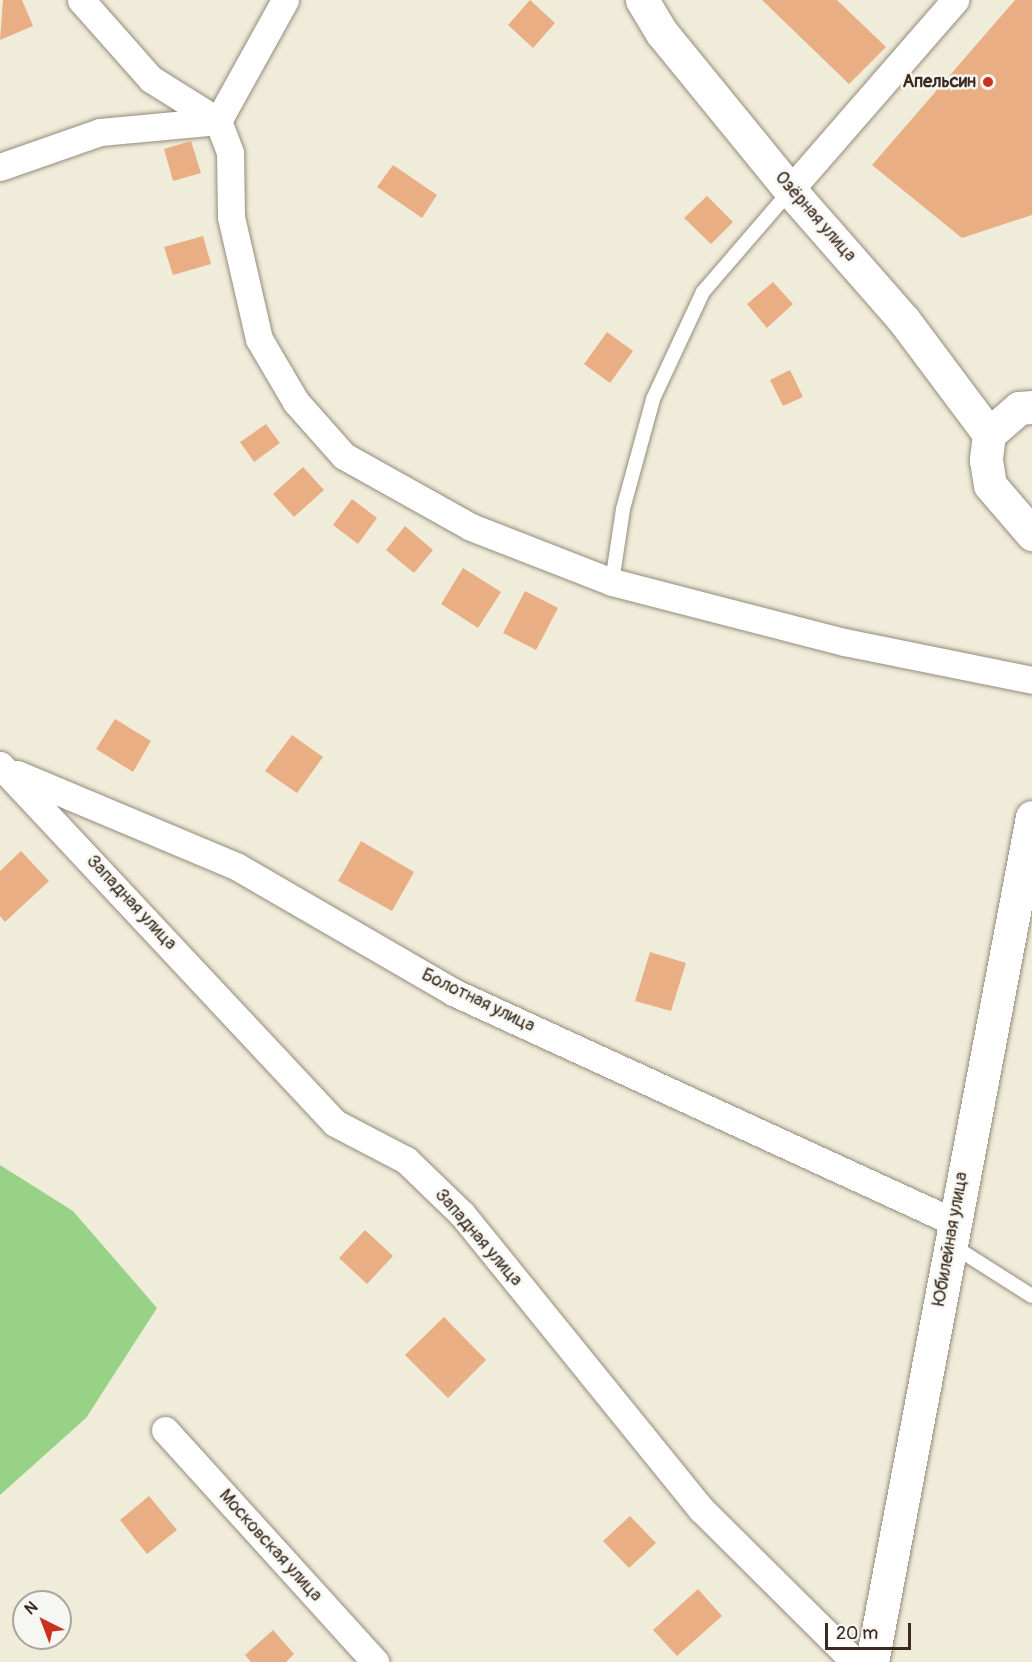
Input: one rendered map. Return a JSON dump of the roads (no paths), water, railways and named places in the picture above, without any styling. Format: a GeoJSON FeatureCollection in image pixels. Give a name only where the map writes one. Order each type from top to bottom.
{"type":"FeatureCollection","features":[{"type":"Feature","properties":{"kind":"main road","name":"Озёрная улица"},"geometry":{"type":"LineString","coordinates":[[642,0],[662,33],[790,190],[903,319],[989,434]]}},
{"type":"Feature","properties":{"kind":"main road"},"geometry":{"type":"LineString","coordinates":[[1032,407],[1019,408],[989,434],[986,460],[990,485],[1032,534]]}},
{"type":"Feature","properties":{"kind":"main road","name":"Юбилейная улица"},"geometry":{"type":"LineString","coordinates":[[872,1662],[952,1233],[1022,913],[1032,818]]}},
{"type":"Feature","properties":{"kind":"street"},"geometry":{"type":"LineString","coordinates":[[81,0],[151,79],[218,121],[230,153],[231,217],[259,339],[296,402],[344,456],[471,527],[612,582],[844,642],[1032,680]]}},
{"type":"Feature","properties":{"kind":"street"},"geometry":{"type":"LineString","coordinates":[[218,121],[285,0]]}},
{"type":"Feature","properties":{"kind":"street"},"geometry":{"type":"LineString","coordinates":[[790,190],[955,0]]}},
{"type":"Feature","properties":{"kind":"street"},"geometry":{"type":"LineString","coordinates":[[0,167],[100,132],[218,121]]}},
{"type":"Feature","properties":{"kind":"street","name":"Болотная улица"},"geometry":{"type":"LineString","coordinates":[[4,767],[236,866],[453,992],[952,1233]]}},
{"type":"Feature","properties":{"kind":"street","name":"Западная улица"},"geometry":{"type":"LineString","coordinates":[[4,767],[335,1123],[406,1160],[462,1214],[701,1509],[855,1662]]}},
{"type":"Feature","properties":{"kind":"street","name":"Московская улица"},"geometry":{"type":"LineString","coordinates":[[165,1431],[375,1662]]}},
{"type":"Feature","properties":{"kind":"lane"},"geometry":{"type":"LineString","coordinates":[[612,582],[623,509],[653,399],[703,292],[790,190]]}},
{"type":"Feature","properties":{"kind":"lane"},"geometry":{"type":"LineString","coordinates":[[952,1233],[1032,1296]]}},
{"type":"Feature","properties":{"kind":"place","name":"Апельсин"},"geometry":{"type":"Point","coordinates":[988,82]}}]}
